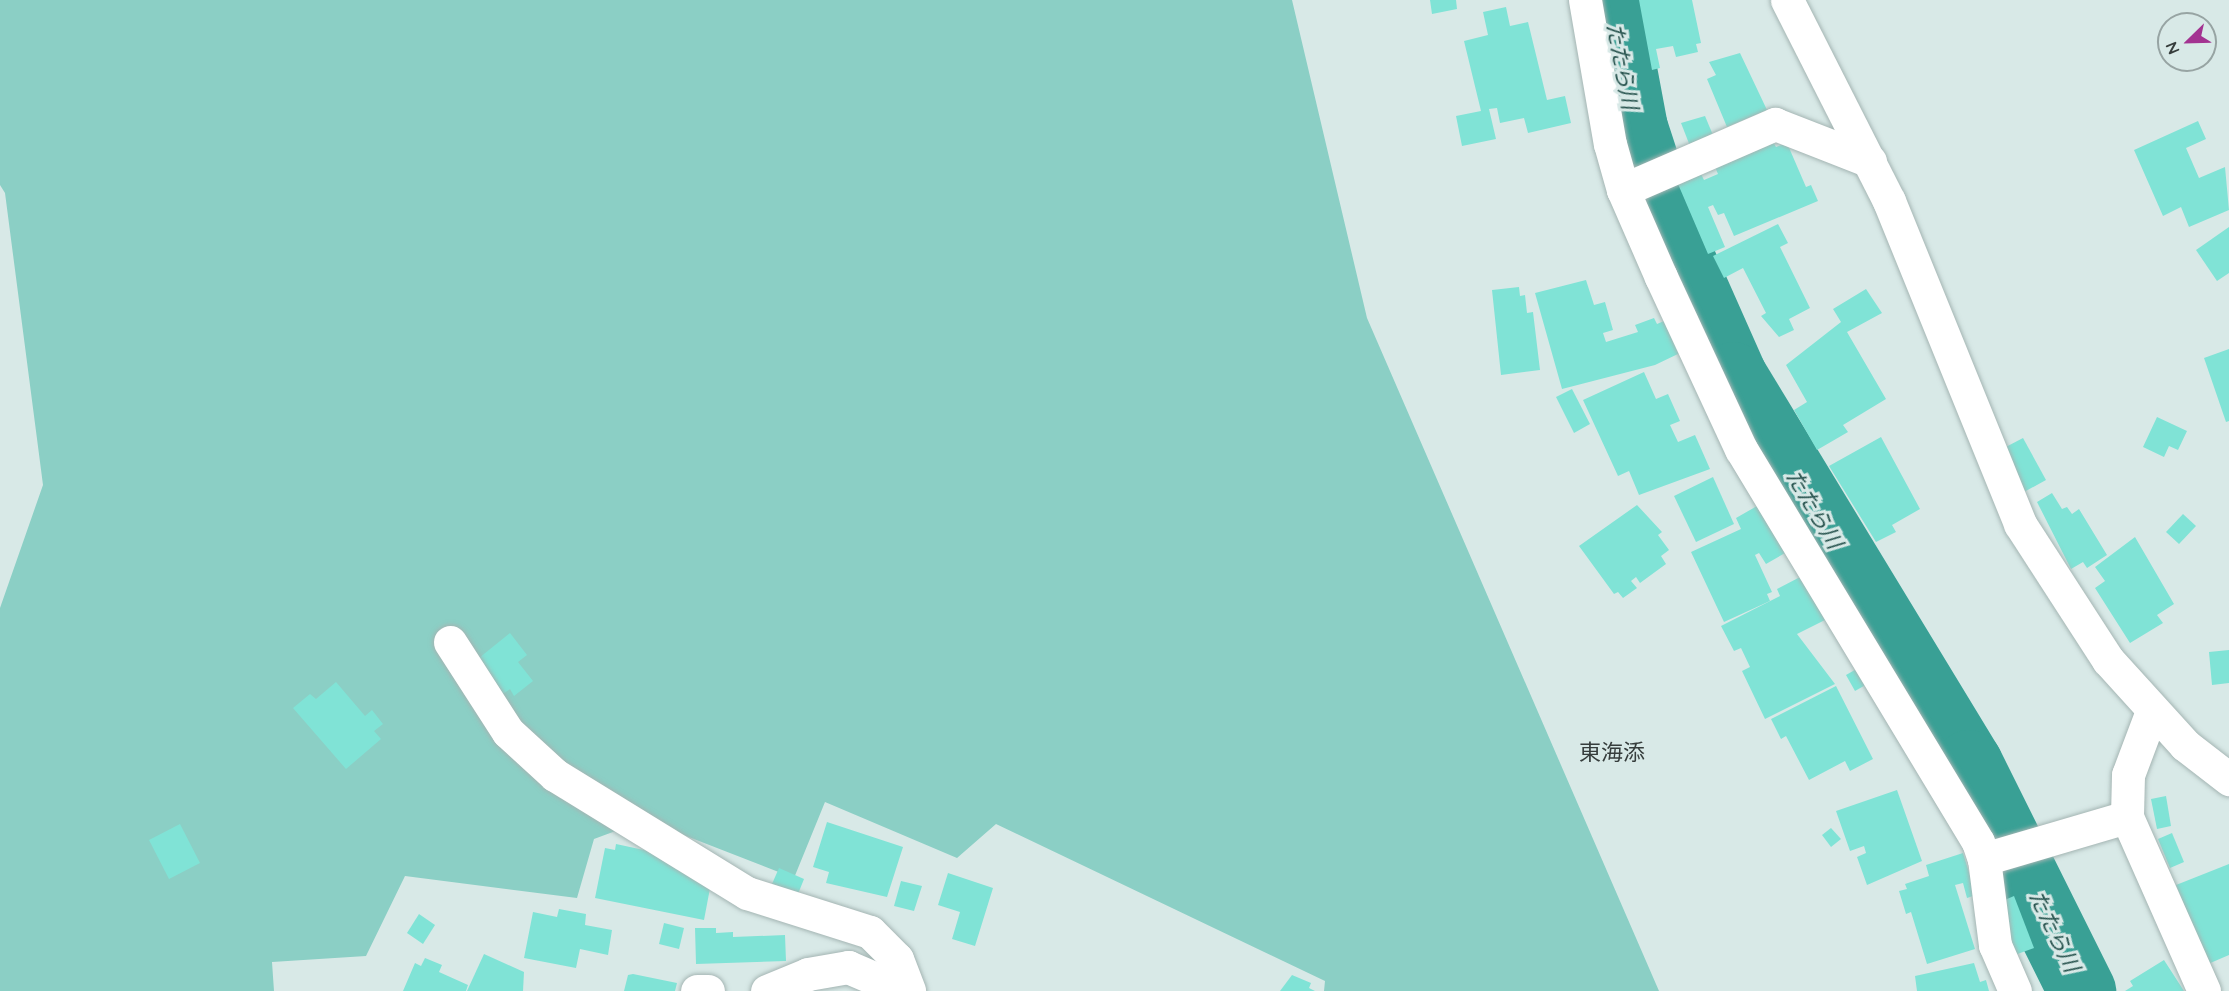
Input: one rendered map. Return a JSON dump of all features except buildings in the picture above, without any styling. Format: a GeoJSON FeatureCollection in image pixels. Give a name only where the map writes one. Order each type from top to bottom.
{"type":"FeatureCollection","features":[{"type":"Feature","properties":{"kind":"street"},"geometry":{"type":"LineString","coordinates":[[1585,0],[1598,96],[1628,188],[1741,449],[1988,858],[1995,945],[2015,991]]}},
{"type":"Feature","properties":{"kind":"street"},"geometry":{"type":"LineString","coordinates":[[1787,0],[1870,161],[2020,524],[2108,660],[2185,745],[2229,779]]}},
{"type":"Feature","properties":{"kind":"street"},"geometry":{"type":"LineString","coordinates":[[1628,188],[1775,124],[1870,161]]}},
{"type":"Feature","properties":{"kind":"street"},"geometry":{"type":"LineString","coordinates":[[450,642],[508,732],[555,775],[747,893],[870,932],[897,959],[909,991]]}},
{"type":"Feature","properties":{"kind":"street"},"geometry":{"type":"LineString","coordinates":[[2152,711],[2127,774],[2127,817],[2204,991]]}},
{"type":"Feature","properties":{"kind":"street"},"geometry":{"type":"LineString","coordinates":[[1988,858],[2041,845],[2127,817]]}},
{"type":"Feature","properties":{"kind":"street"},"geometry":{"type":"LineString","coordinates":[[767,991],[808,974],[848,967],[904,991]]}},
{"type":"Feature","properties":{"kind":"street"},"geometry":{"type":"LineString","coordinates":[[696,991],[708,991]]}},
{"type":"Feature","properties":{"kind":"green space"},"geometry":{"type":"Polygon","coordinates":[[[0,0],[1292,0],[1367,318],[1659,991],[1324,991],[1325,981],[996,824],[957,858],[825,802],[794,878],[645,820],[594,839],[577,898],[405,876],[366,956],[272,962],[274,991],[0,991],[0,608],[43,485],[5,193],[0,185],[0,0]]]}},
{"type":"Feature","properties":{"kind":"waterway","name":"たたら川"},"geometry":{"type":"LineString","coordinates":[[1610,0],[1634,128],[1664,220],[1733,376],[1969,764],[2082,991]]}},
{"type":"Feature","properties":{"kind":"district","name":"東海添"},"geometry":{"type":"Point","coordinates":[1612,753]}}]}
